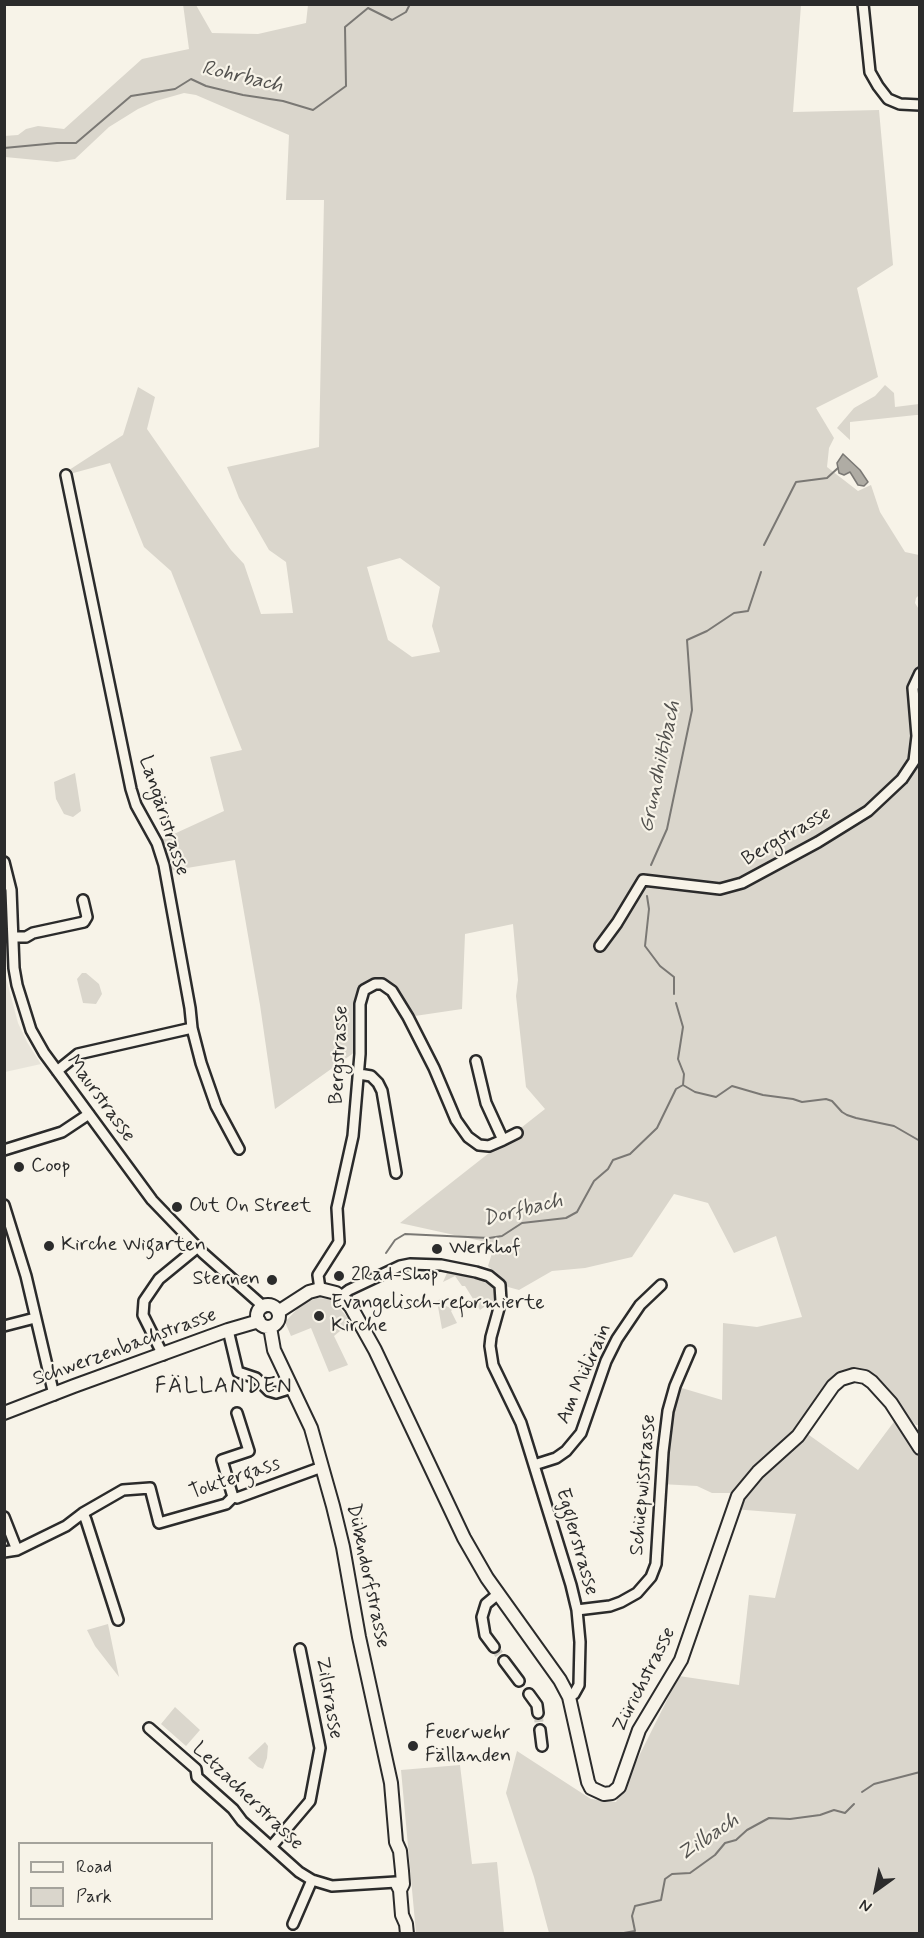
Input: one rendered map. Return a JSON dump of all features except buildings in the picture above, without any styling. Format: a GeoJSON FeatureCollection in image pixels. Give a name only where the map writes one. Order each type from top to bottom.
{"type":"FeatureCollection","features":[{"type":"Feature","properties":{"kind":"main road"},"geometry":{"type":"LineString","coordinates":[[278,1312],[309,1292],[320,1289],[341,1296]]}},
{"type":"Feature","properties":{"kind":"main road","name":"Zürichstrasse"},"geometry":{"type":"LineString","coordinates":[[341,1296],[364,1328],[464,1538],[487,1578],[555,1672],[569,1697],[588,1782],[591,1788],[599,1793],[612,1793],[621,1784],[639,1730],[685,1651],[738,1496],[753,1477],[798,1436],[833,1386],[841,1379],[854,1375],[865,1377],[872,1382],[891,1403],[920,1449]]}},
{"type":"Feature","properties":{"kind":"main road"},"geometry":{"type":"LineString","coordinates":[[272,1306],[278,1312],[279,1320],[275,1324],[265,1324],[258,1314],[264,1307],[272,1306]]}},
{"type":"Feature","properties":{"kind":"main road","name":"Schwerzenbachstrasse"},"geometry":{"type":"LineString","coordinates":[[4,1413],[228,1330],[265,1324]]}},
{"type":"Feature","properties":{"kind":"main road","name":"Dübendorfstrasse"},"geometry":{"type":"LineString","coordinates":[[265,1324],[274,1350],[311,1428],[333,1506],[388,1766],[394,1803],[396,1842],[393,1851],[407,1934]]}},
{"type":"Feature","properties":{"kind":"main road","name":"Dübendorfstrasse"},"geometry":{"type":"LineString","coordinates":[[399,1934],[402,1915]]}},
{"type":"Feature","properties":{"kind":"street"},"geometry":{"type":"LineString","coordinates":[[863,4],[870,72],[888,99],[900,104],[920,105]]}},
{"type":"Feature","properties":{"kind":"street","name":"Langäristrasse"},"geometry":{"type":"LineString","coordinates":[[66,475],[131,789],[136,805],[157,843],[164,865],[192,1028],[216,1106],[239,1149]]}},
{"type":"Feature","properties":{"kind":"street","name":"Bergstrasse"},"geometry":{"type":"LineString","coordinates":[[600,946],[643,880],[720,889],[742,883],[818,843],[868,811],[902,779],[914,761],[917,736],[913,688],[920,673]]}},
{"type":"Feature","properties":{"kind":"street","name":"Maurstrasse"},"geometry":{"type":"LineString","coordinates":[[4,862],[11,890],[14,937],[9,968],[31,1030],[57,1071],[145,1191],[198,1247],[264,1307]]}},
{"type":"Feature","properties":{"kind":"street"},"geometry":{"type":"LineString","coordinates":[[14,937],[26,937],[33,933],[84,922],[87,917],[83,900]]}},
{"type":"Feature","properties":{"kind":"street","name":"Bergstrasse"},"geometry":{"type":"LineString","coordinates":[[320,1289],[318,1275],[339,1242],[338,1208],[353,1136],[359,1074],[361,996],[369,986],[382,984],[392,991],[434,1068],[456,1120],[468,1137],[479,1145],[489,1146],[503,1140]]}},
{"type":"Feature","properties":{"kind":"street"},"geometry":{"type":"LineString","coordinates":[[57,1071],[78,1054],[192,1028]]}},
{"type":"Feature","properties":{"kind":"street"},"geometry":{"type":"LineString","coordinates":[[476,1061],[486,1104],[503,1140],[517,1133]]}},
{"type":"Feature","properties":{"kind":"street"},"geometry":{"type":"LineString","coordinates":[[359,1074],[371,1076],[382,1091],[396,1173]]}},
{"type":"Feature","properties":{"kind":"street"},"geometry":{"type":"LineString","coordinates":[[4,1150],[62,1132],[89,1114]]}},
{"type":"Feature","properties":{"kind":"street"},"geometry":{"type":"LineString","coordinates":[[4,1205],[26,1276],[54,1395]]}},
{"type":"Feature","properties":{"kind":"street"},"geometry":{"type":"LineString","coordinates":[[163,1354],[143,1315],[144,1302],[159,1279],[198,1247]]}},
{"type":"Feature","properties":{"kind":"street","name":"Egglerstrasse"},"geometry":{"type":"LineString","coordinates":[[341,1296],[400,1266],[410,1264],[441,1265],[489,1276],[500,1285],[501,1301],[491,1337],[491,1355],[521,1423],[577,1610],[580,1642],[579,1685],[574,1694],[569,1697]]}},
{"type":"Feature","properties":{"kind":"street","name":"Am Mülirain"},"geometry":{"type":"LineString","coordinates":[[534,1465],[556,1458],[566,1451],[581,1433],[606,1361],[617,1339],[640,1305],[661,1286]]}},
{"type":"Feature","properties":{"kind":"street"},"geometry":{"type":"LineString","coordinates":[[4,1326],[35,1318]]}},
{"type":"Feature","properties":{"kind":"street"},"geometry":{"type":"LineString","coordinates":[[228,1330],[238,1372],[256,1378],[269,1391],[276,1394],[292,1388]]}},
{"type":"Feature","properties":{"kind":"street","name":"Schüepwisstrasse"},"geometry":{"type":"LineString","coordinates":[[577,1610],[610,1606],[621,1602],[638,1593],[651,1577],[656,1564],[662,1463],[668,1411],[675,1386],[690,1351]]}},
{"type":"Feature","properties":{"kind":"street"},"geometry":{"type":"LineString","coordinates":[[233,1497],[222,1460],[249,1451],[237,1413]]}},
{"type":"Feature","properties":{"kind":"street","name":"Toktergass"},"geometry":{"type":"LineString","coordinates":[[83,1513],[123,1490],[150,1488],[159,1523],[226,1504],[233,1497],[237,1498],[322,1467]]}},
{"type":"Feature","properties":{"kind":"street"},"geometry":{"type":"LineString","coordinates":[[4,1552],[17,1550],[66,1526],[83,1513],[118,1620]]}},
{"type":"Feature","properties":{"kind":"street"},"geometry":{"type":"LineString","coordinates":[[4,1517],[17,1550]]}},
{"type":"Feature","properties":{"kind":"street"},"geometry":{"type":"LineString","coordinates":[[494,1647],[485,1635],[482,1617],[486,1604],[498,1594]]}},
{"type":"Feature","properties":{"kind":"street","name":"Zilstrasse"},"geometry":{"type":"LineString","coordinates":[[271,1847],[310,1801],[320,1748],[300,1649]]}},
{"type":"Feature","properties":{"kind":"street"},"geometry":{"type":"LineString","coordinates":[[504,1660],[519,1681]]}},
{"type":"Feature","properties":{"kind":"street"},"geometry":{"type":"LineString","coordinates":[[529,1694],[537,1705],[538,1713]]}},
{"type":"Feature","properties":{"kind":"street","name":"Letzacherstrasse"},"geometry":{"type":"LineString","coordinates":[[149,1728],[196,1770],[197,1777],[298,1872],[312,1880],[332,1886],[398,1886]]}},
{"type":"Feature","properties":{"kind":"street"},"geometry":{"type":"LineString","coordinates":[[540,1730],[542,1746]]}},
{"type":"Feature","properties":{"kind":"street"},"geometry":{"type":"LineString","coordinates":[[293,1924],[312,1880]]}},
{"type":"Feature","properties":{"kind":"shaded area"},"geometry":{"type":"Polygon","coordinates":[[[843,454],[860,470],[868,482],[864,486],[858,485],[850,472],[844,475],[839,473],[837,463],[843,454]]]}},
{"type":"Feature","properties":{"kind":"shaded area"},"geometry":{"type":"Polygon","coordinates":[[[5,974],[18,1023],[41,1064],[5,1072],[5,974]]]}},
{"type":"Feature","properties":{"kind":"green space"},"geometry":{"type":"Polygon","coordinates":[[[183,4],[196,5],[212,33],[258,34],[306,23],[308,5],[801,5],[793,112],[879,110],[893,265],[857,288],[878,377],[816,408],[834,438],[829,448],[827,467],[858,491],[871,485],[880,512],[905,552],[919,555],[919,595],[915,603],[920,611],[919,1425],[916,1425],[880,1389],[846,1377],[802,1430],[858,1470],[899,1415],[919,1449],[919,1933],[549,1933],[534,1877],[506,1793],[517,1751],[591,1799],[616,1802],[679,1676],[739,1685],[749,1595],[775,1598],[796,1514],[733,1509],[738,1497],[731,1493],[712,1493],[697,1486],[661,1484],[675,1386],[722,1400],[723,1323],[757,1327],[802,1317],[776,1236],[734,1253],[708,1203],[674,1194],[632,1257],[585,1268],[552,1271],[519,1290],[508,1287],[488,1266],[495,1244],[400,1223],[545,1109],[526,1087],[516,996],[518,980],[513,924],[465,934],[462,1009],[408,1017],[392,991],[375,984],[364,999],[362,1047],[275,1109],[235,860],[169,871],[163,839],[224,811],[210,757],[242,750],[171,571],[144,547],[110,463],[66,475],[66,472],[123,435],[138,387],[155,397],[147,429],[231,550],[244,564],[261,614],[293,613],[286,562],[269,550],[239,498],[227,467],[319,447],[324,200],[286,200],[289,135],[196,95],[184,93],[138,109],[109,127],[75,159],[57,162],[5,157],[4,136],[18,135],[26,129],[38,126],[64,129],[142,59],[189,49],[183,4]],[[400,558],[367,567],[388,640],[412,657],[440,652],[432,626],[440,587],[400,558]]]}},
{"type":"Feature","properties":{"kind":"green space"},"geometry":{"type":"Polygon","coordinates":[[[885,385],[894,393],[895,407],[919,404],[919,415],[850,422],[850,440],[837,428],[854,408],[875,396],[885,385]]]}},
{"type":"Feature","properties":{"kind":"green space"},"geometry":{"type":"Polygon","coordinates":[[[75,773],[81,811],[73,817],[64,814],[56,799],[54,782],[75,773]]]}},
{"type":"Feature","properties":{"kind":"green space"},"geometry":{"type":"Polygon","coordinates":[[[82,973],[86,973],[99,984],[102,994],[96,1004],[83,1003],[77,979],[82,973]]]}},
{"type":"Feature","properties":{"kind":"green space"},"geometry":{"type":"Polygon","coordinates":[[[447,1273],[470,1276],[475,1279],[480,1277],[494,1289],[494,1300],[480,1310],[465,1286],[462,1286],[455,1276],[443,1282],[447,1273]]]}},
{"type":"Feature","properties":{"kind":"green space"},"geometry":{"type":"Polygon","coordinates":[[[317,1298],[335,1302],[351,1322],[334,1336],[348,1365],[329,1372],[311,1328],[291,1336],[285,1322],[301,1305],[317,1298]]]}},
{"type":"Feature","properties":{"kind":"green space"},"geometry":{"type":"Polygon","coordinates":[[[442,1298],[446,1306],[453,1309],[451,1311],[457,1323],[442,1329],[437,1301],[442,1298]]]}},
{"type":"Feature","properties":{"kind":"green space"},"geometry":{"type":"Polygon","coordinates":[[[108,1624],[119,1677],[95,1646],[87,1630],[108,1624]]]}},
{"type":"Feature","properties":{"kind":"green space"},"geometry":{"type":"Polygon","coordinates":[[[175,1707],[200,1730],[186,1746],[161,1724],[175,1707]]]}},
{"type":"Feature","properties":{"kind":"green space"},"geometry":{"type":"Polygon","coordinates":[[[265,1742],[268,1746],[263,1769],[248,1758],[265,1742]]]}},
{"type":"Feature","properties":{"kind":"green space"},"geometry":{"type":"Polygon","coordinates":[[[460,1765],[472,1864],[497,1862],[504,1933],[416,1933],[401,1770],[460,1765]]]}},
{"type":"Feature","properties":{"kind":"waterway","name":"Rohrbach"},"geometry":{"type":"LineString","coordinates":[[4,148],[76,143],[131,96],[175,89],[191,79],[206,86],[283,101],[313,110],[346,86],[345,27],[368,8],[392,20],[406,12],[410,4]]}},
{"type":"Feature","properties":{"kind":"waterway","name":"Grundhiltibach"},"geometry":{"type":"LineString","coordinates":[[764,545],[796,482],[827,478],[838,468]]}},
{"type":"Feature","properties":{"kind":"waterway","name":"Grundhiltibach"},"geometry":{"type":"LineString","coordinates":[[651,865],[667,829],[692,710],[687,640],[707,631],[734,613],[748,611],[761,572]]}},
{"type":"Feature","properties":{"kind":"waterway","name":"Grundhiltibach"},"geometry":{"type":"LineString","coordinates":[[647,896],[649,909],[645,946],[660,966],[674,977],[674,994]]}},
{"type":"Feature","properties":{"kind":"waterway","name":"Grundhiltibach"},"geometry":{"type":"LineString","coordinates":[[676,1003],[683,1027],[678,1059],[684,1074],[683,1085]]}},
{"type":"Feature","properties":{"kind":"waterway"},"geometry":{"type":"LineString","coordinates":[[683,1085],[695,1092],[716,1097],[732,1086],[763,1095],[802,1102],[826,1099],[832,1101],[847,1115],[894,1126],[920,1141]]}},
{"type":"Feature","properties":{"kind":"waterway","name":"Dorfbach"},"geometry":{"type":"LineString","coordinates":[[386,1253],[395,1240],[405,1234],[489,1238],[502,1236],[522,1223],[566,1218],[577,1212],[594,1181],[608,1169],[613,1160],[630,1154],[657,1128],[676,1089],[683,1085]]}},
{"type":"Feature","properties":{"kind":"waterway","name":"Zilbach"},"geometry":{"type":"LineString","coordinates":[[862,1792],[874,1784],[920,1772]]}},
{"type":"Feature","properties":{"kind":"waterway","name":"Zilbach"},"geometry":{"type":"LineString","coordinates":[[618,1934],[635,1931],[632,1916],[635,1906],[661,1900],[665,1879],[672,1874],[690,1873],[715,1855],[725,1843],[736,1840],[747,1830],[769,1818],[790,1819],[820,1815],[834,1810],[845,1813],[854,1804]]}},
{"type":"Feature","properties":{"kind":"tunnel"},"geometry":{"type":"LineString","coordinates":[[494,1647],[504,1661]]}},
{"type":"Feature","properties":{"kind":"tunnel"},"geometry":{"type":"LineString","coordinates":[[538,1713],[540,1730]]}},
{"type":"Feature","properties":{"kind":"place","name":"Coop"},"geometry":{"type":"Point","coordinates":[19,1167]}},
{"type":"Feature","properties":{"kind":"place","name":"Out On Street"},"geometry":{"type":"Point","coordinates":[177,1207]}},
{"type":"Feature","properties":{"kind":"place","name":"Kirche Wigarten"},"geometry":{"type":"Point","coordinates":[49,1246]}},
{"type":"Feature","properties":{"kind":"place","name":"Werkhof"},"geometry":{"type":"Point","coordinates":[437,1249]}},
{"type":"Feature","properties":{"kind":"place","name":"2Rad-Shop"},"geometry":{"type":"Point","coordinates":[339,1276]}},
{"type":"Feature","properties":{"kind":"place","name":"Sternen"},"geometry":{"type":"Point","coordinates":[272,1280]}},
{"type":"Feature","properties":{"kind":"place","name":"Evangelisch-reformierte Kirche"},"geometry":{"type":"Point","coordinates":[319,1316]}},
{"type":"Feature","properties":{"kind":"place","name":"Feuerwehr Fällanden"},"geometry":{"type":"Point","coordinates":[413,1746]}},
{"type":"Feature","properties":{"kind":"district","name":"FÄLLANDEN"},"geometry":{"type":"Point","coordinates":[224,1387]}}]}
